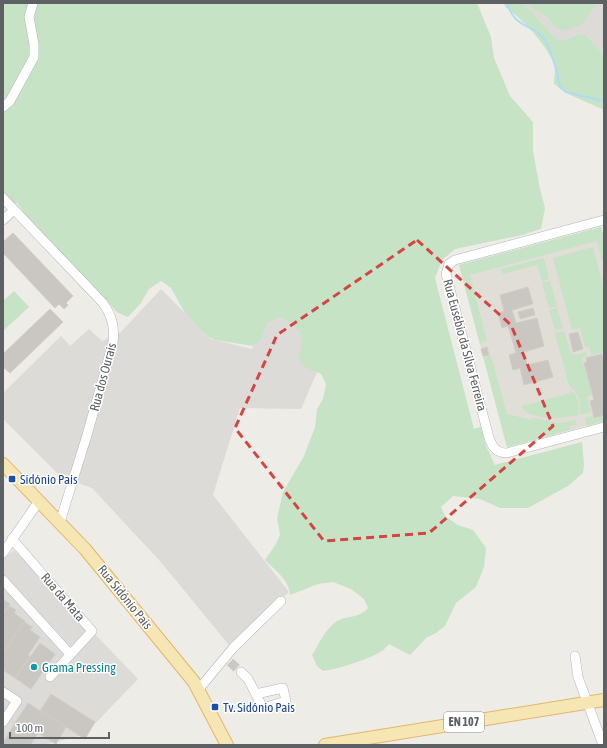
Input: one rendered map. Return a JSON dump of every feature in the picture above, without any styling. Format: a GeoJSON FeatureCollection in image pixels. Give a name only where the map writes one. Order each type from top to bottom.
{"type":"FeatureCollection","features":[{"type":"Feature","properties":{"kind":"main road","name":"Rua Sidónio Pais"},"geometry":{"type":"LineString","coordinates":[[3,464],[85,549],[199,689],[227,745]]}},
{"type":"Feature","properties":{"kind":"main road","name":"EN 107"},"geometry":{"type":"LineString","coordinates":[[324,745],[604,700]]}},
{"type":"Feature","properties":{"kind":"street"},"geometry":{"type":"LineString","coordinates":[[3,107],[10,101],[34,57],[34,44],[29,17],[33,3]]}},
{"type":"Feature","properties":{"kind":"street","name":"Rua dos Ourais"},"geometry":{"type":"LineString","coordinates":[[3,198],[103,303],[112,320],[114,331],[113,343],[60,522]]}},
{"type":"Feature","properties":{"kind":"street"},"geometry":{"type":"LineString","coordinates":[[3,220],[14,210]]}},
{"type":"Feature","properties":{"kind":"street","name":"Rua Eusébio da Silva Ferreira"},"geometry":{"type":"LineString","coordinates":[[604,220],[457,259],[449,264],[446,274],[486,427],[494,448],[502,453],[507,453],[604,427]]}},
{"type":"Feature","properties":{"kind":"street"},"geometry":{"type":"LineString","coordinates":[[3,553],[39,501]]}},
{"type":"Feature","properties":{"kind":"street","name":"Rua da Mata"},"geometry":{"type":"LineString","coordinates":[[12,539],[92,631],[50,677]]}},
{"type":"Feature","properties":{"kind":"street"},"geometry":{"type":"LineString","coordinates":[[3,580],[70,654]]}},
{"type":"Feature","properties":{"kind":"street"},"geometry":{"type":"LineString","coordinates":[[199,689],[228,659],[233,648],[281,601]]}},
{"type":"Feature","properties":{"kind":"street"},"geometry":{"type":"LineString","coordinates":[[575,656],[578,676],[603,745]]}},
{"type":"Feature","properties":{"kind":"street"},"geometry":{"type":"LineString","coordinates":[[241,672],[248,679],[256,694]]}},
{"type":"Feature","properties":{"kind":"street"},"geometry":{"type":"LineString","coordinates":[[3,692],[16,701],[3,722]]}},
{"type":"Feature","properties":{"kind":"highlighted area"},"geometry":{"type":"Polygon","coordinates":[[[417,240],[511,325],[553,426],[429,533],[324,541],[235,428],[277,335],[417,240]]]}},
{"type":"Feature","properties":{"kind":"shaded area"},"geometry":{"type":"Polygon","coordinates":[[[522,3],[604,3],[604,55],[586,35],[576,35],[568,39],[560,40],[554,36],[522,3]]]}},
{"type":"Feature","properties":{"kind":"shaded area"},"geometry":{"type":"Polygon","coordinates":[[[601,227],[604,239],[604,421],[507,447],[459,265],[601,227]]]}},
{"type":"Feature","properties":{"kind":"shaded area"},"geometry":{"type":"Polygon","coordinates":[[[161,289],[211,339],[252,349],[272,306],[334,333],[301,409],[240,408],[213,495],[289,592],[229,645],[159,560],[92,488],[61,477],[3,419],[3,393],[61,336],[70,346],[89,329],[102,341],[120,333],[161,289]]]}},
{"type":"Feature","properties":{"kind":"shaded area"},"geometry":{"type":"Polygon","coordinates":[[[14,550],[138,679],[84,735],[43,745],[3,745],[3,559],[14,550]]]}},
{"type":"Feature","properties":{"kind":"green space"},"geometry":{"type":"Polygon","coordinates":[[[3,3],[477,3],[491,37],[494,58],[510,96],[533,122],[533,151],[545,208],[541,229],[522,235],[455,249],[442,260],[435,278],[474,429],[481,427],[486,446],[495,465],[582,442],[584,464],[583,473],[568,486],[528,508],[500,508],[480,499],[453,496],[441,507],[445,516],[458,525],[473,530],[486,548],[484,567],[476,587],[456,603],[445,626],[426,638],[410,655],[389,644],[382,651],[370,657],[345,666],[323,671],[317,666],[312,655],[326,632],[333,624],[341,619],[361,614],[368,608],[364,599],[351,589],[333,582],[318,584],[290,595],[288,585],[285,580],[265,560],[276,544],[280,535],[277,518],[283,492],[304,456],[315,427],[317,409],[323,399],[326,384],[321,374],[305,367],[298,360],[302,335],[293,325],[281,317],[268,322],[261,339],[253,346],[215,340],[207,336],[185,313],[171,288],[161,281],[149,289],[141,303],[128,317],[118,313],[36,229],[17,203],[9,203],[3,210],[3,3]]]}},
{"type":"Feature","properties":{"kind":"green space"},"geometry":{"type":"Polygon","coordinates":[[[504,3],[522,3],[554,36],[560,40],[568,39],[576,35],[586,35],[604,55],[604,110],[566,93],[554,84],[555,68],[548,52],[527,26],[505,7],[504,3]]]}},
{"type":"Feature","properties":{"kind":"green space"},"geometry":{"type":"Polygon","coordinates":[[[528,3],[597,4],[581,26],[560,30],[555,27],[546,16],[534,9],[528,3]]]}},
{"type":"Feature","properties":{"kind":"green space"},"geometry":{"type":"Polygon","coordinates":[[[601,227],[604,239],[604,267],[597,241],[470,275],[487,340],[480,344],[459,265],[601,227]]]}},
{"type":"Feature","properties":{"kind":"green space"},"geometry":{"type":"Polygon","coordinates":[[[593,247],[604,289],[604,352],[591,355],[589,346],[585,347],[580,328],[572,330],[553,258],[593,247]]]}},
{"type":"Feature","properties":{"kind":"green space"},"geometry":{"type":"Polygon","coordinates":[[[544,258],[549,279],[542,281],[537,265],[502,274],[501,269],[544,258]]]}},
{"type":"Feature","properties":{"kind":"green space"},"geometry":{"type":"Polygon","coordinates":[[[550,281],[557,306],[549,308],[542,283],[550,281]]]}},
{"type":"Feature","properties":{"kind":"green space"},"geometry":{"type":"Polygon","coordinates":[[[14,291],[29,307],[3,331],[3,301],[14,291]]]}},
{"type":"Feature","properties":{"kind":"green space"},"geometry":{"type":"Polygon","coordinates":[[[557,308],[563,328],[555,330],[549,310],[557,308]]]}},
{"type":"Feature","properties":{"kind":"green space"},"geometry":{"type":"Polygon","coordinates":[[[564,331],[571,354],[574,355],[586,352],[587,356],[582,358],[592,395],[587,397],[591,412],[580,415],[579,399],[569,386],[555,333],[564,331]]]}},
{"type":"Feature","properties":{"kind":"green space"},"geometry":{"type":"Polygon","coordinates":[[[483,356],[491,356],[507,414],[532,420],[533,418],[559,423],[575,420],[576,424],[569,426],[570,430],[507,447],[483,356]]]}},
{"type":"Feature","properties":{"kind":"green space"},"geometry":{"type":"Polygon","coordinates":[[[570,389],[578,401],[578,415],[550,418],[536,416],[523,410],[522,406],[571,393],[570,389]]]}},
{"type":"Feature","properties":{"kind":"green space"},"geometry":{"type":"Polygon","coordinates":[[[592,416],[593,419],[604,416],[604,421],[587,426],[585,418],[592,416]]]}},
{"type":"Feature","properties":{"kind":"building"},"geometry":{"type":"Polygon","coordinates":[[[13,233],[73,296],[66,303],[68,305],[64,309],[59,304],[55,308],[3,253],[3,242],[13,233]]]}},
{"type":"Feature","properties":{"kind":"building"},"geometry":{"type":"Polygon","coordinates":[[[528,287],[533,304],[512,310],[516,323],[537,318],[544,346],[524,352],[527,365],[548,360],[553,377],[524,385],[520,368],[513,370],[509,355],[516,353],[508,326],[502,328],[498,313],[504,311],[500,295],[528,287]]]}},
{"type":"Feature","properties":{"kind":"building"},"geometry":{"type":"Polygon","coordinates":[[[533,308],[535,315],[520,319],[518,312],[533,308]]]}},
{"type":"Feature","properties":{"kind":"building"},"geometry":{"type":"Polygon","coordinates":[[[50,309],[63,322],[10,373],[3,367],[3,354],[50,309]]]}},
{"type":"Feature","properties":{"kind":"building"},"geometry":{"type":"Polygon","coordinates":[[[578,332],[583,349],[573,352],[569,334],[578,332]]]}},
{"type":"Feature","properties":{"kind":"building"},"geometry":{"type":"Polygon","coordinates":[[[487,347],[489,355],[483,356],[481,349],[487,347]]]}},
{"type":"Feature","properties":{"kind":"building"},"geometry":{"type":"Polygon","coordinates":[[[602,354],[603,358],[604,357],[604,415],[594,418],[590,401],[594,400],[584,363],[587,362],[586,358],[602,354]]]}},
{"type":"Feature","properties":{"kind":"building"},"geometry":{"type":"Polygon","coordinates":[[[3,599],[10,604],[3,614],[3,599]]]}},
{"type":"Feature","properties":{"kind":"building"},"geometry":{"type":"Polygon","coordinates":[[[9,606],[16,610],[14,613],[25,621],[3,653],[3,614],[9,606]]]}},
{"type":"Feature","properties":{"kind":"building"},"geometry":{"type":"Polygon","coordinates":[[[24,622],[32,627],[30,630],[40,637],[28,655],[30,656],[15,678],[3,670],[3,653],[24,622]]]}},
{"type":"Feature","properties":{"kind":"building","name":"Grama Pressing"},"geometry":{"type":"Polygon","coordinates":[[[40,643],[55,654],[31,689],[15,678],[40,643]]]}},
{"type":"Feature","properties":{"kind":"building"},"geometry":{"type":"Polygon","coordinates":[[[51,694],[95,722],[85,739],[40,711],[51,694]]]}},
{"type":"Feature","properties":{"kind":"building"},"geometry":{"type":"Polygon","coordinates":[[[28,703],[66,727],[56,744],[17,720],[28,703]]]}},
{"type":"Feature","properties":{"kind":"building"},"geometry":{"type":"Polygon","coordinates":[[[17,720],[38,733],[31,744],[3,745],[3,743],[17,720]]]}},
{"type":"Feature","properties":{"kind":"waterway"},"geometry":{"type":"LineString","coordinates":[[507,3],[510,12],[515,18],[519,22],[535,30],[547,43],[554,62],[560,87],[566,92],[604,101]]}},
{"type":"Feature","properties":{"kind":"tunnel"},"geometry":{"type":"LineString","coordinates":[[230,662],[241,672]]}},
{"type":"Feature","properties":{"kind":"place","name":"Sidónio Pais"},"geometry":{"type":"Point","coordinates":[12,479]}},
{"type":"Feature","properties":{"kind":"place","name":"Grama Pressing"},"geometry":{"type":"Point","coordinates":[34,667]}},
{"type":"Feature","properties":{"kind":"place","name":"Tv. Sidónio Pais"},"geometry":{"type":"Point","coordinates":[215,707]}}]}
